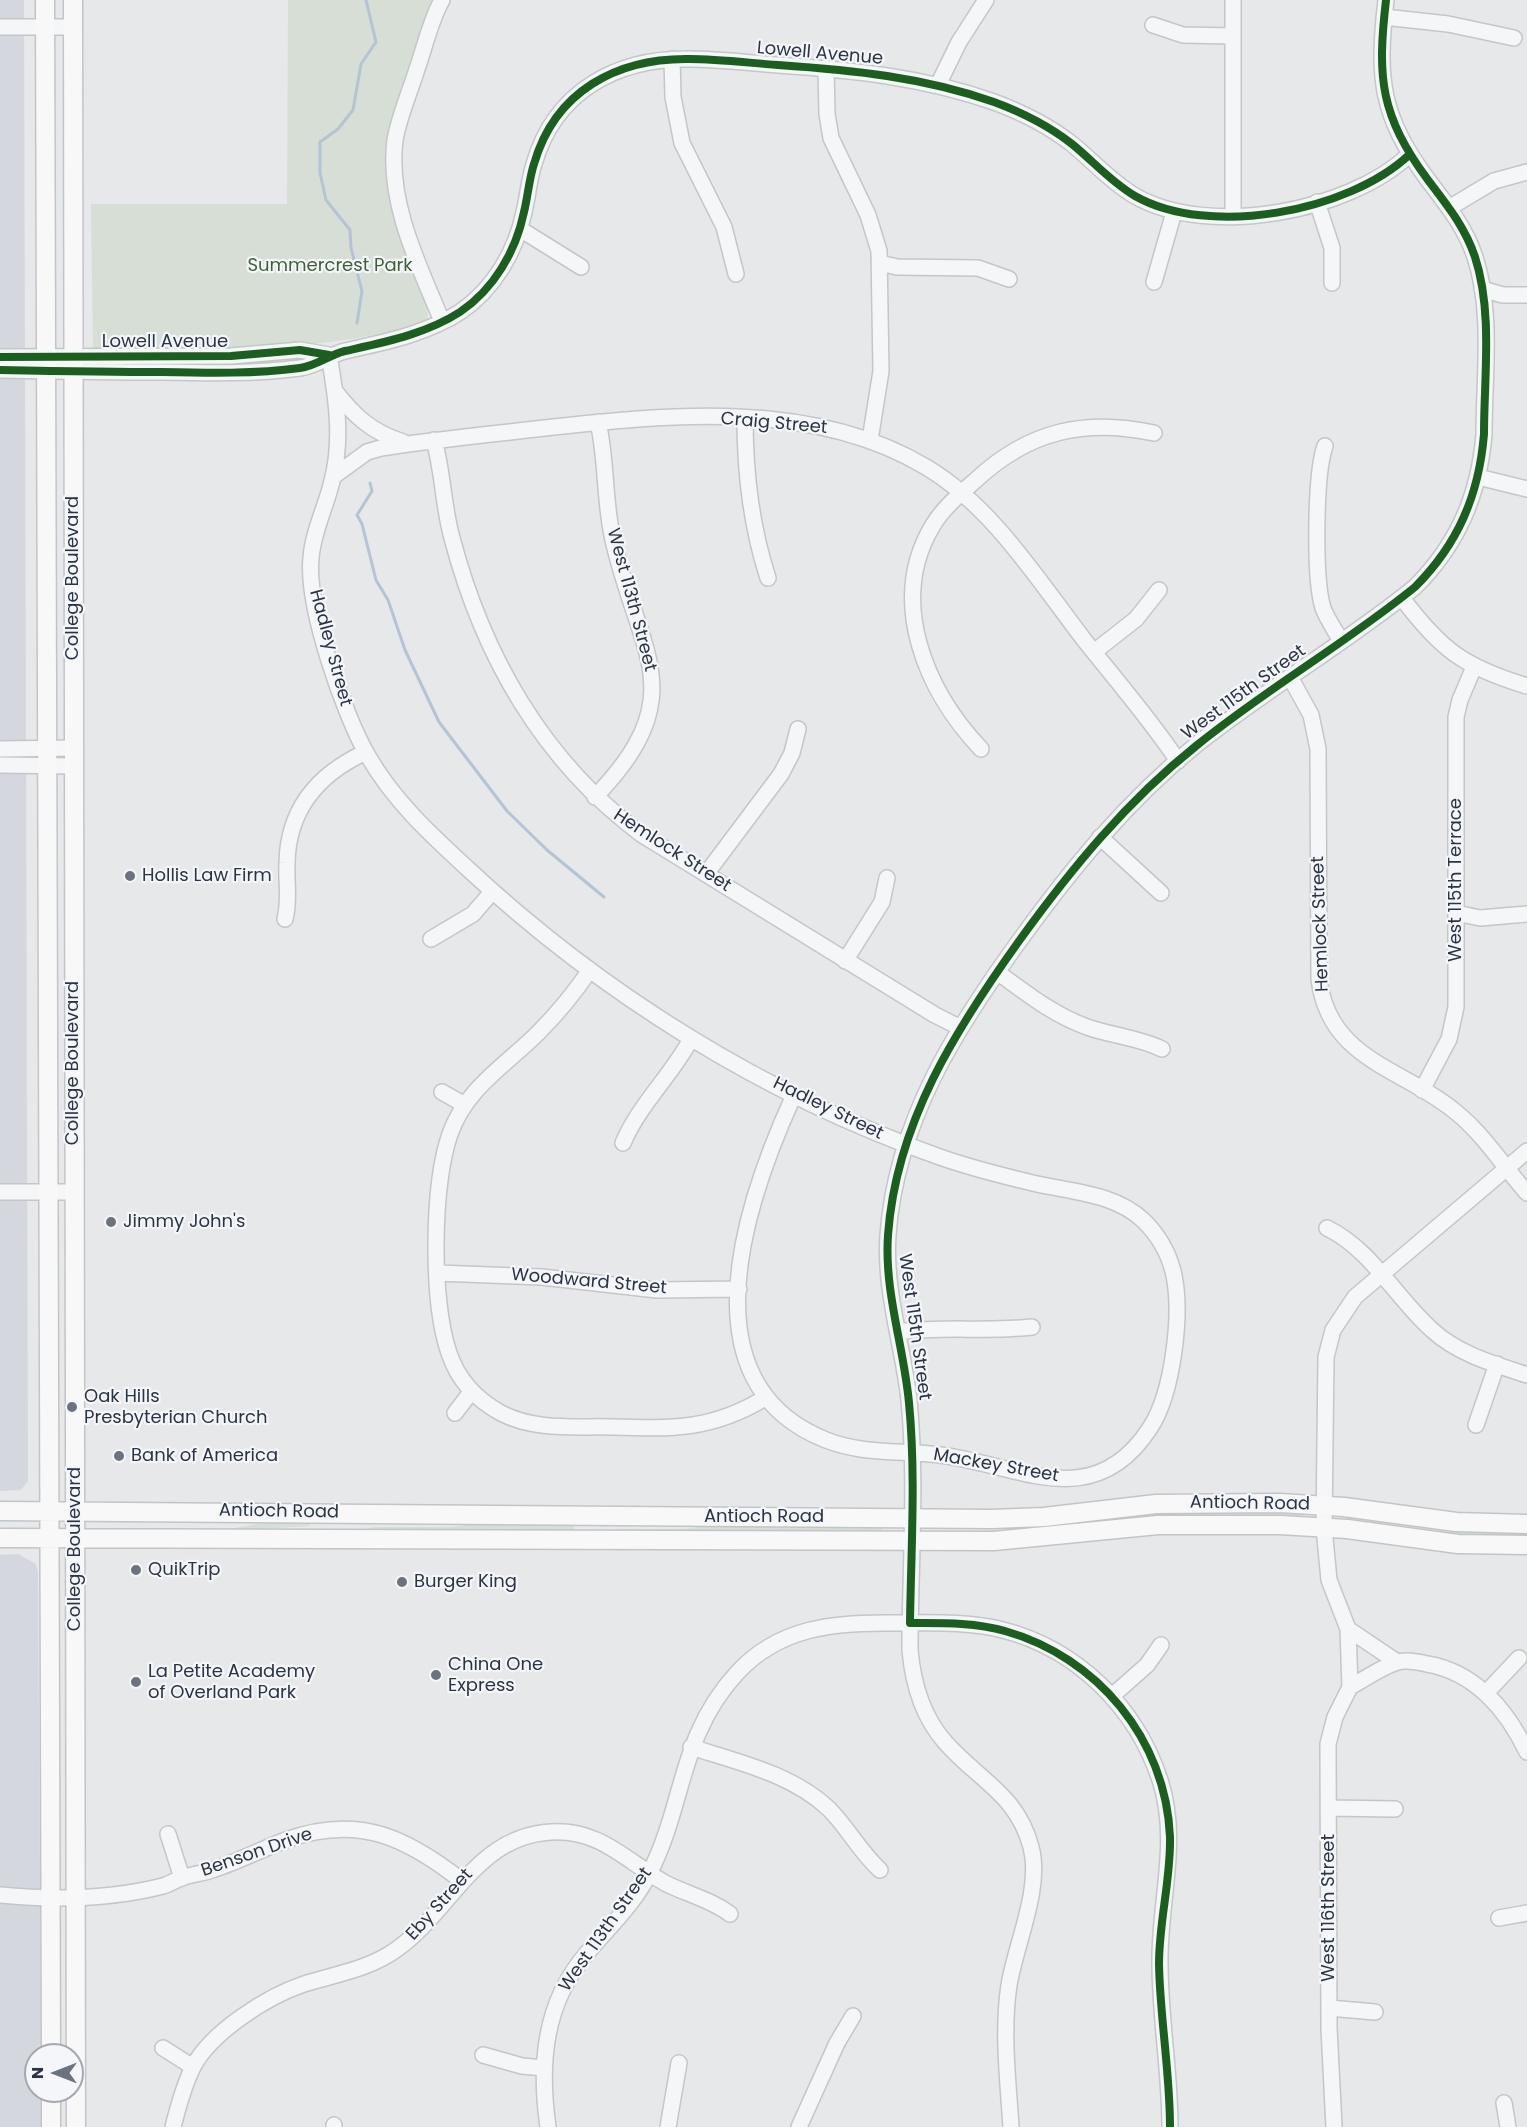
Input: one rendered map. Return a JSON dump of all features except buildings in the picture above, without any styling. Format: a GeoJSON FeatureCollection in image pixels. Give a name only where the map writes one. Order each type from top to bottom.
{"type":"FeatureCollection","features":[{"type":"Feature","properties":{"kind":"main road","name":"College Boulevard"},"geometry":{"type":"LineString","coordinates":[[45,0],[51,2043]]}},
{"type":"Feature","properties":{"kind":"main road","name":"College Boulevard"},"geometry":{"type":"LineString","coordinates":[[73,0],[71,364],[74,757],[76,2127]]}},
{"type":"Feature","properties":{"kind":"main road","name":"Antioch Road"},"geometry":{"type":"LineString","coordinates":[[0,1511],[1019,1519],[1178,1503],[1324,1505],[1456,1522],[1527,1524]]}},
{"type":"Feature","properties":{"kind":"main road","name":"Antioch Road"},"geometry":{"type":"LineString","coordinates":[[0,1538],[1022,1540],[1158,1526],[1324,1528],[1431,1541],[1527,1545]]}},
{"type":"Feature","properties":{"kind":"main road"},"geometry":{"type":"LineString","coordinates":[[51,2103],[51,2127]]}},
{"type":"Feature","properties":{"kind":"street"},"geometry":{"type":"LineString","coordinates":[[442,0],[436,11],[399,127],[394,160],[397,191],[415,257],[442,321]]}},
{"type":"Feature","properties":{"kind":"street"},"geometry":{"type":"LineString","coordinates":[[939,86],[959,42],[986,0]]}},
{"type":"Feature","properties":{"kind":"street"},"geometry":{"type":"LineString","coordinates":[[1233,0],[1233,218]]}},
{"type":"Feature","properties":{"kind":"street","name":"West 115th Street"},"geometry":{"type":"LineString","coordinates":[[1011,2127],[1006,2012],[1011,1977],[1033,1884],[1031,1847],[1017,1814],[1006,1798],[944,1741],[925,1712],[912,1674],[909,1399],[890,1288],[888,1235],[906,1145],[925,1093],[959,1028],[1047,902],[1100,837],[1178,761],[1290,677],[1402,598],[1426,576],[1458,532],[1474,495],[1484,434],[1482,289],[1475,257],[1464,229],[1409,155],[1399,138],[1385,99],[1381,70],[1386,0]]}},
{"type":"Feature","properties":{"kind":"street"},"geometry":{"type":"LineString","coordinates":[[1384,17],[1448,24],[1514,38]]}},
{"type":"Feature","properties":{"kind":"street"},"geometry":{"type":"LineString","coordinates":[[1153,25],[1183,35],[1233,36]]}},
{"type":"Feature","properties":{"kind":"street"},"geometry":{"type":"LineString","coordinates":[[0,27],[73,27]]}},
{"type":"Feature","properties":{"kind":"street"},"geometry":{"type":"LineString","coordinates":[[672,59],[673,97],[682,143],[724,227],[736,274]]}},
{"type":"Feature","properties":{"kind":"street","name":"Lowell Avenue"},"geometry":{"type":"LineString","coordinates":[[0,370],[46,364],[246,372],[307,368],[329,355],[414,334],[442,321],[471,303],[495,278],[507,259],[520,229],[535,160],[544,137],[563,110],[594,82],[614,72],[655,60],[826,68],[895,76],[939,86],[1020,113],[1067,141],[1114,183],[1135,196],[1174,212],[1206,218],[1233,218],[1275,213],[1317,202],[1378,177],[1398,166],[1409,155]]}},
{"type":"Feature","properties":{"kind":"street"},"geometry":{"type":"LineString","coordinates":[[826,68],[827,114],[831,138],[868,215],[875,233],[880,263],[881,371],[870,440]]}},
{"type":"Feature","properties":{"kind":"street"},"geometry":{"type":"LineString","coordinates":[[1449,208],[1494,181],[1527,172]]}},
{"type":"Feature","properties":{"kind":"street"},"geometry":{"type":"LineString","coordinates":[[1317,202],[1332,248],[1332,283]]}},
{"type":"Feature","properties":{"kind":"street"},"geometry":{"type":"LineString","coordinates":[[1154,282],[1174,212]]}},
{"type":"Feature","properties":{"kind":"street"},"geometry":{"type":"LineString","coordinates":[[520,229],[581,267]]}},
{"type":"Feature","properties":{"kind":"street"},"geometry":{"type":"LineString","coordinates":[[880,263],[897,267],[978,268],[1009,279]]}},
{"type":"Feature","properties":{"kind":"street"},"geometry":{"type":"LineString","coordinates":[[1482,289],[1503,295],[1527,295]]}},
{"type":"Feature","properties":{"kind":"street","name":"Hadley Street"},"geometry":{"type":"LineString","coordinates":[[329,355],[339,427],[334,477],[315,533],[310,574],[335,679],[348,716],[387,787],[408,812],[519,916],[590,970],[690,1039],[794,1095],[906,1145],[985,1171],[1107,1199],[1138,1216],[1162,1243],[1173,1270],[1175,1291],[1173,1347]]}},
{"type":"Feature","properties":{"kind":"street","name":"Lowell Avenue"},"geometry":{"type":"LineString","coordinates":[[0,357],[46,364]]}},
{"type":"Feature","properties":{"kind":"street","name":"Craig Street"},"geometry":{"type":"LineString","coordinates":[[335,391],[357,418],[369,428],[407,443]]}},
{"type":"Feature","properties":{"kind":"street"},"geometry":{"type":"LineString","coordinates":[[745,419],[747,479],[754,524],[768,578]]}},
{"type":"Feature","properties":{"kind":"street","name":"Craig Street"},"geometry":{"type":"LineString","coordinates":[[334,477],[368,452],[407,443],[598,422],[745,419],[823,426],[870,440],[928,468],[990,520],[1178,761]]}},
{"type":"Feature","properties":{"kind":"street","name":"West 113th Street"},"geometry":{"type":"LineString","coordinates":[[595,797],[620,770],[636,747],[650,710],[652,690],[649,654],[619,567],[611,533],[602,440],[598,422]]}},
{"type":"Feature","properties":{"kind":"street"},"geometry":{"type":"LineString","coordinates":[[981,749],[956,720],[936,686],[920,648],[912,615],[913,582],[924,542],[944,511],[1013,450],[1058,432],[1104,425],[1154,433]]}},
{"type":"Feature","properties":{"kind":"street","name":"Hemlock Street"},"geometry":{"type":"LineString","coordinates":[[434,440],[451,535],[472,604],[487,641],[510,686],[563,763],[595,797],[641,834],[845,961],[959,1028]]}},
{"type":"Feature","properties":{"kind":"street"},"geometry":{"type":"LineString","coordinates":[[1325,446],[1318,471],[1318,580],[1324,609],[1341,641]]}},
{"type":"Feature","properties":{"kind":"street"},"geometry":{"type":"LineString","coordinates":[[1478,477],[1527,489]]}},
{"type":"Feature","properties":{"kind":"street"},"geometry":{"type":"LineString","coordinates":[[1094,652],[1136,619],[1159,590]]}},
{"type":"Feature","properties":{"kind":"street"},"geometry":{"type":"LineString","coordinates":[[1402,598],[1440,645],[1474,667],[1527,686]]}},
{"type":"Feature","properties":{"kind":"street","name":"West 115th Terrace"},"geometry":{"type":"LineString","coordinates":[[1422,1089],[1453,1027],[1456,1007],[1456,717],[1460,700],[1474,667]]}},
{"type":"Feature","properties":{"kind":"street","name":"Hemlock Street"},"geometry":{"type":"LineString","coordinates":[[1290,677],[1311,715],[1318,749],[1319,979],[1324,1007],[1342,1037],[1355,1048],[1459,1114],[1527,1193]]}},
{"type":"Feature","properties":{"kind":"street"},"geometry":{"type":"LineString","coordinates":[[706,874],[787,764],[798,729]]}},
{"type":"Feature","properties":{"kind":"street"},"geometry":{"type":"LineString","coordinates":[[0,749],[48,757],[74,757]]}},
{"type":"Feature","properties":{"kind":"street"},"geometry":{"type":"LineString","coordinates":[[285,919],[289,894],[288,845],[300,806],[323,777],[366,752]]}},
{"type":"Feature","properties":{"kind":"street"},"geometry":{"type":"LineString","coordinates":[[0,765],[48,757]]}},
{"type":"Feature","properties":{"kind":"street"},"geometry":{"type":"LineString","coordinates":[[1100,837],[1161,893]]}},
{"type":"Feature","properties":{"kind":"street"},"geometry":{"type":"LineString","coordinates":[[845,961],[882,902],[887,878]]}},
{"type":"Feature","properties":{"kind":"street"},"geometry":{"type":"LineString","coordinates":[[431,939],[473,915],[492,892]]}},
{"type":"Feature","properties":{"kind":"street"},"geometry":{"type":"LineString","coordinates":[[1456,913],[1480,918],[1527,914]]}},
{"type":"Feature","properties":{"kind":"street"},"geometry":{"type":"LineString","coordinates":[[590,970],[559,1012],[486,1078],[465,1105],[452,1130],[441,1168],[438,1273],[444,1333],[449,1353],[471,1392],[499,1412],[531,1424],[604,1427],[703,1425],[732,1416],[765,1398],[748,1366],[742,1346],[739,1289],[748,1217],[770,1149],[794,1095]]}},
{"type":"Feature","properties":{"kind":"street"},"geometry":{"type":"LineString","coordinates":[[997,972],[1064,1018],[1088,1028],[1148,1042],[1162,1049]]}},
{"type":"Feature","properties":{"kind":"street"},"geometry":{"type":"LineString","coordinates":[[624,1143],[637,1116],[667,1078],[690,1039]]}},
{"type":"Feature","properties":{"kind":"street"},"geometry":{"type":"LineString","coordinates":[[442,1092],[465,1105]]}},
{"type":"Feature","properties":{"kind":"street","name":"West 116th Street"},"geometry":{"type":"LineString","coordinates":[[1334,2127],[1329,2008],[1330,1733],[1350,1687],[1347,1629],[1333,1594],[1324,1528],[1324,1376],[1330,1339],[1347,1306],[1527,1151]]}},
{"type":"Feature","properties":{"kind":"street"},"geometry":{"type":"LineString","coordinates":[[0,1192],[73,1192]]}},
{"type":"Feature","properties":{"kind":"street"},"geometry":{"type":"LineString","coordinates":[[1327,1228],[1364,1253],[1381,1275],[1433,1331],[1468,1354],[1527,1375]]}},
{"type":"Feature","properties":{"kind":"street","name":"Woodward Street"},"geometry":{"type":"LineString","coordinates":[[438,1273],[542,1277],[657,1290],[739,1289]]}},
{"type":"Feature","properties":{"kind":"street"},"geometry":{"type":"LineString","coordinates":[[898,1332],[939,1327],[1005,1330],[1032,1327]]}},
{"type":"Feature","properties":{"kind":"street","name":"Mackey Street"},"geometry":{"type":"LineString","coordinates":[[765,1398],[790,1420],[830,1442],[855,1450],[948,1456],[1051,1479],[1079,1478],[1108,1468],[1132,1450],[1152,1426],[1164,1396],[1173,1347]]}},
{"type":"Feature","properties":{"kind":"street"},"geometry":{"type":"LineString","coordinates":[[1476,1425],[1497,1365]]}},
{"type":"Feature","properties":{"kind":"street"},"geometry":{"type":"LineString","coordinates":[[455,1413],[471,1392]]}},
{"type":"Feature","properties":{"kind":"street","name":"West 113th Street"},"geometry":{"type":"LineString","coordinates":[[548,2127],[544,2068],[546,2036],[561,1991],[573,1970],[627,1907],[650,1872],[664,1839],[691,1747],[699,1727],[720,1693],[738,1672],[772,1644],[816,1627],[841,1623],[910,1623]]}},
{"type":"Feature","properties":{"kind":"street"},"geometry":{"type":"LineString","coordinates":[[910,1623],[975,1625],[1030,1639],[1078,1666],[1112,1696],[1126,1713],[1149,1752],[1160,1780],[1167,1810],[1169,1864],[1160,1964],[1170,2094],[1170,2127]]}},
{"type":"Feature","properties":{"kind":"street"},"geometry":{"type":"LineString","coordinates":[[1347,1629],[1397,1662]]}},
{"type":"Feature","properties":{"kind":"street"},"geometry":{"type":"LineString","coordinates":[[1112,1696],[1147,1665],[1161,1645]]}},
{"type":"Feature","properties":{"kind":"street"},"geometry":{"type":"LineString","coordinates":[[1486,1693],[1519,1658]]}},
{"type":"Feature","properties":{"kind":"street"},"geometry":{"type":"LineString","coordinates":[[1350,1687],[1397,1662],[1419,1662],[1451,1670],[1466,1677],[1486,1693],[1516,1731],[1527,1752]]}},
{"type":"Feature","properties":{"kind":"street"},"geometry":{"type":"LineString","coordinates":[[691,1747],[782,1778],[812,1795],[844,1825],[879,1870]]}},
{"type":"Feature","properties":{"kind":"street","name":"West 116th Street"},"geometry":{"type":"LineString","coordinates":[[1328,1808],[1395,1809]]}},
{"type":"Feature","properties":{"kind":"street","name":"Benson Drive"},"geometry":{"type":"LineString","coordinates":[[0,1895],[129,1894],[166,1886],[182,1878],[213,1870],[286,1840],[331,1830],[359,1830],[403,1841],[429,1855],[462,1881]]}},
{"type":"Feature","properties":{"kind":"street","name":"Eby Street"},"geometry":{"type":"LineString","coordinates":[[193,2067],[236,2021],[256,2006],[303,1984],[364,1967],[395,1951],[427,1924],[484,1857],[501,1846],[529,1835],[570,1832],[606,1843],[663,1882],[711,1902],[730,1914]]}},
{"type":"Feature","properties":{"kind":"street","name":"Benson Drive"},"geometry":{"type":"LineString","coordinates":[[168,1834],[182,1878]]}},
{"type":"Feature","properties":{"kind":"street"},"geometry":{"type":"LineString","coordinates":[[1499,1918],[1527,1913]]}},
{"type":"Feature","properties":{"kind":"street","name":"West 116th Street"},"geometry":{"type":"LineString","coordinates":[[1329,2008],[1375,2012]]}},
{"type":"Feature","properties":{"kind":"street"},"geometry":{"type":"LineString","coordinates":[[799,2127],[837,2043],[853,2016]]}},
{"type":"Feature","properties":{"kind":"street"},"geometry":{"type":"LineString","coordinates":[[163,2048],[193,2067],[173,2127]]}},
{"type":"Feature","properties":{"kind":"street"},"geometry":{"type":"LineString","coordinates":[[483,2055],[522,2066],[544,2068]]}},
{"type":"Feature","properties":{"kind":"street"},"geometry":{"type":"LineString","coordinates":[[668,2127],[679,2063]]}},
{"type":"Feature","properties":{"kind":"street"},"geometry":{"type":"LineString","coordinates":[[1504,2103],[1508,2127]]}},
{"type":"Feature","properties":{"kind":"shaded area"},"geometry":{"type":"Polygon","coordinates":[[[0,0],[24,0],[28,1481],[21,1490],[0,1491],[0,0]]]}},
{"type":"Feature","properties":{"kind":"shaded area"},"geometry":{"type":"Polygon","coordinates":[[[18,1554],[36,1564],[38,1573],[41,2043],[24,2043],[24,2103],[41,2103],[41,2127],[0,2127],[0,1555],[18,1554]]]}},
{"type":"Feature","properties":{"kind":"green space","name":"Summercrest Park"},"geometry":{"type":"Polygon","coordinates":[[[288,0],[434,0],[392,123],[408,257],[427,307],[428,320],[410,329],[315,344],[241,349],[93,351],[91,204],[287,204],[288,0]]]}},
{"type":"Feature","properties":{"kind":"green space"},"geometry":{"type":"Polygon","coordinates":[[[1272,1511],[1303,1513],[1303,1516],[1205,1516],[1034,1534],[936,1532],[1039,1529],[1123,1514],[1272,1511]]]}},
{"type":"Feature","properties":{"kind":"green space"},"geometry":{"type":"Polygon","coordinates":[[[1353,1521],[1444,1532],[1527,1531],[1527,1541],[1454,1539],[1353,1521]]]}},
{"type":"Feature","properties":{"kind":"green space"},"geometry":{"type":"Polygon","coordinates":[[[267,1522],[310,1523],[309,1526],[230,1531],[230,1529],[267,1522]]]}},
{"type":"Feature","properties":{"kind":"green space"},"geometry":{"type":"Polygon","coordinates":[[[483,1523],[565,1524],[574,1526],[574,1531],[567,1533],[369,1531],[369,1528],[375,1527],[451,1527],[483,1523]]]}},
{"type":"Feature","properties":{"kind":"green space"},"geometry":{"type":"Polygon","coordinates":[[[719,1524],[883,1527],[883,1530],[619,1533],[621,1529],[685,1529],[719,1524]]]}},
{"type":"Feature","properties":{"kind":"waterway"},"geometry":{"type":"LineString","coordinates":[[357,323],[362,291],[351,248],[350,230],[326,200],[320,173],[320,142],[338,129],[353,110],[361,64],[376,42],[366,0]]}},
{"type":"Feature","properties":{"kind":"waterway"},"geometry":{"type":"LineString","coordinates":[[370,483],[372,491],[357,515],[362,524],[376,580],[388,600],[405,650],[439,722],[507,811],[547,850],[604,897]]}},
{"type":"Feature","properties":{"kind":"cycle path"},"geometry":{"type":"LineString","coordinates":[[1170,2127],[1159,1964],[1170,1837],[1166,1801],[1155,1767],[1140,1736],[1120,1707],[1097,1682],[1069,1660],[1038,1643],[1005,1631],[981,1626],[910,1623],[911,1430],[906,1382],[889,1277],[888,1235],[893,1194],[903,1154],[916,1116],[933,1079],[973,1008],[1059,888],[1123,813],[1171,767],[1250,705],[1361,628],[1415,587],[1443,554],[1464,517],[1477,478],[1484,434],[1486,322],[1481,278],[1466,236],[1412,157],[1391,115],[1386,95],[1382,52],[1386,0]]}},
{"type":"Feature","properties":{"kind":"cycle path"},"geometry":{"type":"LineString","coordinates":[[0,370],[214,373],[283,370],[306,367],[339,353],[405,336],[447,320],[472,303],[502,268],[520,227],[534,164],[544,138],[557,117],[573,98],[592,84],[637,65],[663,60],[711,60],[860,72],[941,86],[967,93],[1014,110],[1054,131],[1135,196],[1166,209],[1200,215],[1238,217],[1277,213],[1315,204],[1351,191],[1383,175],[1409,155]]}},
{"type":"Feature","properties":{"kind":"cycle path"},"geometry":{"type":"LineString","coordinates":[[0,357],[231,356],[300,350],[329,355]]}},
{"type":"Feature","properties":{"kind":"place","name":"Hollis Law Firm"},"geometry":{"type":"Point","coordinates":[130,876]}},
{"type":"Feature","properties":{"kind":"place","name":"Jimmy John's"},"geometry":{"type":"Point","coordinates":[111,1222]}},
{"type":"Feature","properties":{"kind":"place","name":"Oak Hills Presbyterian Church"},"geometry":{"type":"Point","coordinates":[72,1407]}},
{"type":"Feature","properties":{"kind":"place","name":"Bank of America"},"geometry":{"type":"Point","coordinates":[119,1456]}},
{"type":"Feature","properties":{"kind":"place","name":"QuikTrip"},"geometry":{"type":"Point","coordinates":[136,1570]}},
{"type":"Feature","properties":{"kind":"place","name":"Burger King"},"geometry":{"type":"Point","coordinates":[402,1582]}},
{"type":"Feature","properties":{"kind":"place","name":"China One Express"},"geometry":{"type":"Point","coordinates":[436,1675]}},
{"type":"Feature","properties":{"kind":"place","name":"La Petite Academy of Overland Park"},"geometry":{"type":"Point","coordinates":[136,1682]}}]}
